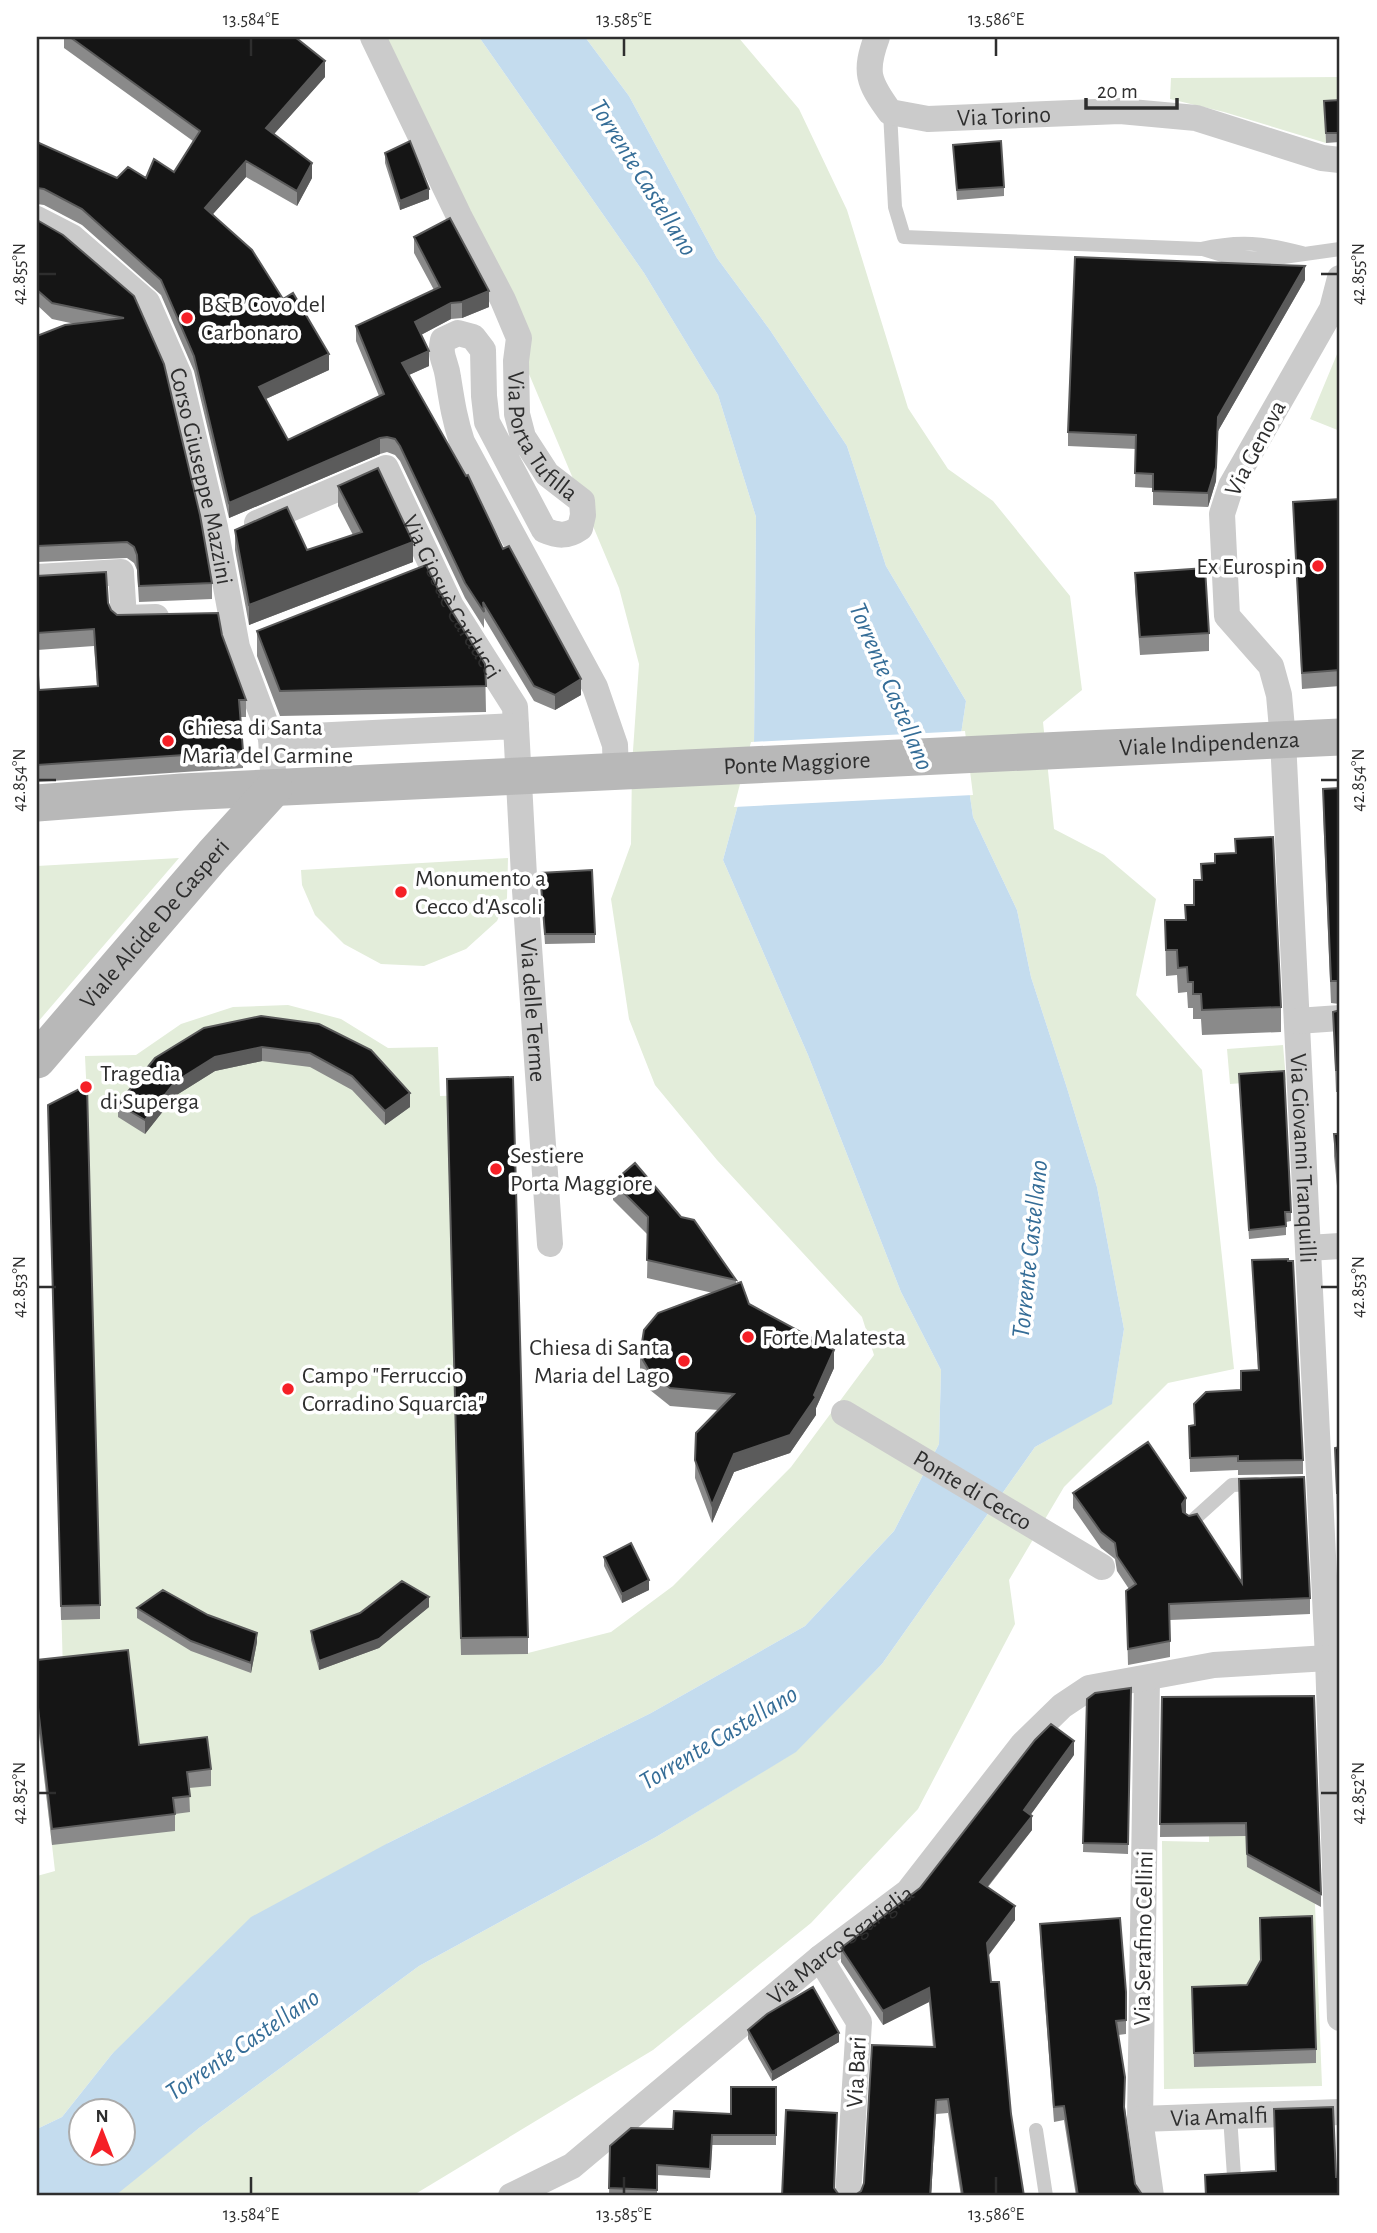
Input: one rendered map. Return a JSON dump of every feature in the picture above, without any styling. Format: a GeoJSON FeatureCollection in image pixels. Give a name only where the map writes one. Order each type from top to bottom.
{"type":"FeatureCollection","features":[{"type":"Feature","properties":{"kind":"street","name":"Via Porta Tufilla"},"geometry":{"type":"LineString","coordinates":[[373,37],[459,216],[503,300],[519,338],[516,401],[523,437],[547,474],[582,501],[583,516],[580,528],[570,535],[556,535],[544,530],[487,422],[483,350],[473,337],[458,333],[443,340],[440,352],[448,373],[451,407],[462,442],[595,687],[615,745],[629,771]]}},
{"type":"Feature","properties":{"kind":"street"},"geometry":{"type":"LineString","coordinates":[[873,48],[872,87],[890,112]]}},
{"type":"Feature","properties":{"kind":"street","name":"Via Torino"},"geometry":{"type":"LineString","coordinates":[[890,112],[928,119],[1120,111],[1196,118],[1322,158],[1340,160]]}},
{"type":"Feature","properties":{"kind":"street","name":"Corso Giuseppe Mazzini"},"geometry":{"type":"LineString","coordinates":[[37,219],[72,237],[147,302],[179,375],[215,527],[237,647],[271,738],[274,788]]}},
{"type":"Feature","properties":{"kind":"street","name":"Via Genova"},"geometry":{"type":"LineString","coordinates":[[1283,740],[1279,695],[1271,666],[1227,616],[1222,514],[1231,486],[1332,309],[1340,278]]}},
{"type":"Feature","properties":{"kind":"street","name":"Via Giosuè Carducci"},"geometry":{"type":"LineString","coordinates":[[215,527],[225,537],[386,468],[451,606],[515,707],[518,776]]}},
{"type":"Feature","properties":{"kind":"street"},"geometry":{"type":"LineString","coordinates":[[407,581],[433,571]]}},
{"type":"Feature","properties":{"kind":"street"},"geometry":{"type":"LineString","coordinates":[[37,577],[121,572],[124,618],[177,616]]}},
{"type":"Feature","properties":{"kind":"street"},"geometry":{"type":"LineString","coordinates":[[203,615],[230,614]]}},
{"type":"Feature","properties":{"kind":"street"},"geometry":{"type":"LineString","coordinates":[[237,647],[263,637]]}},
{"type":"Feature","properties":{"kind":"street"},"geometry":{"type":"LineString","coordinates":[[271,738],[516,726]]}},
{"type":"Feature","properties":{"kind":"street","name":"Viale Indipendenza"},"geometry":{"type":"LineString","coordinates":[[1077,749],[1340,737]]}},
{"type":"Feature","properties":{"kind":"street","name":"Via Giovanni Tranquilli"},"geometry":{"type":"LineString","coordinates":[[1283,740],[1321,1470],[1331,1550],[1340,2018]]}},
{"type":"Feature","properties":{"kind":"street","name":"Ponte Maggiore"},"geometry":{"type":"LineString","coordinates":[[37,803],[274,788],[1077,749]]}},
{"type":"Feature","properties":{"kind":"street","name":"Via delle Terme"},"geometry":{"type":"LineString","coordinates":[[518,776],[550,1244]]}},
{"type":"Feature","properties":{"kind":"street","name":"Viale Alcide De Gasperi"},"geometry":{"type":"LineString","coordinates":[[37,1060],[212,855],[274,788]]}},
{"type":"Feature","properties":{"kind":"street"},"geometry":{"type":"LineString","coordinates":[[1297,1021],[1340,1018]]}},
{"type":"Feature","properties":{"kind":"street"},"geometry":{"type":"LineString","coordinates":[[1308,1248],[1340,1246]]}},
{"type":"Feature","properties":{"kind":"street","name":"Ponte di Cecco"},"geometry":{"type":"LineString","coordinates":[[844,1413],[1102,1567]]}},
{"type":"Feature","properties":{"kind":"street","name":"Via Marco Sgariglia"},"geometry":{"type":"LineString","coordinates":[[511,2196],[572,2165],[820,1958],[908,1892],[1023,1744],[1062,1706],[1089,1688],[1214,1665],[1334,1660]]}},
{"type":"Feature","properties":{"kind":"street","name":"Via Serafino Cellini"},"geometry":{"type":"LineString","coordinates":[[1147,1678],[1140,2119],[1150,2196]]}},
{"type":"Feature","properties":{"kind":"street","name":"Via Bari"},"geometry":{"type":"LineString","coordinates":[[820,1958],[859,2022],[848,2196]]}},
{"type":"Feature","properties":{"kind":"street","name":"Via Amalfi"},"geometry":{"type":"LineString","coordinates":[[1140,2119],[1340,2112]]}},
{"type":"Feature","properties":{"kind":"lane"},"geometry":{"type":"LineString","coordinates":[[890,112],[895,207],[904,237],[1201,249],[1229,257],[1269,259],[1340,249]]}},
{"type":"Feature","properties":{"kind":"lane"},"geometry":{"type":"LineString","coordinates":[[1191,1521],[1232,1485],[1269,1484]]}},
{"type":"Feature","properties":{"kind":"lane"},"geometry":{"type":"LineString","coordinates":[[1230,2116],[1234,2176]]}},
{"type":"Feature","properties":{"kind":"lane"},"geometry":{"type":"LineString","coordinates":[[1036,2130],[1045,2196]]}},
{"type":"Feature","properties":{"kind":"green space"},"geometry":{"type":"Polygon","coordinates":[[[383,37],[479,37],[644,273],[718,395],[756,517],[754,746],[723,860],[808,1055],[901,1292],[941,1370],[939,1444],[894,1531],[805,1626],[651,1713],[388,1843],[112,2054],[79,2096],[66,2096],[66,2112],[62,2117],[37,2129],[37,1876],[55,1871],[37,1716],[37,1677],[63,1673],[48,1118],[87,1099],[85,1056],[136,1055],[181,1024],[233,1007],[288,1005],[341,1019],[388,1048],[438,1047],[440,1096],[513,1094],[528,1653],[611,1632],[673,1586],[791,1467],[874,1355],[862,1317],[717,1160],[655,1085],[629,1019],[611,899],[631,844],[632,765],[639,664],[619,588],[458,205],[383,37]]]}},
{"type":"Feature","properties":{"kind":"green space"},"geometry":{"type":"Polygon","coordinates":[[[585,37],[738,37],[799,109],[847,210],[908,408],[948,469],[993,501],[1070,596],[1082,690],[1043,722],[1054,829],[1104,855],[1156,899],[1136,995],[1202,1070],[1234,1369],[1168,1383],[1064,1487],[1009,1580],[1015,1624],[918,1809],[811,1923],[653,2050],[412,2196],[112,2196],[199,2128],[419,1966],[656,1837],[795,1752],[882,1664],[1035,1447],[1112,1403],[1124,1329],[1097,1187],[1031,977],[1017,910],[973,817],[961,734],[966,701],[886,566],[847,446],[770,330],[717,258],[629,96],[585,37]]]}},
{"type":"Feature","properties":{"kind":"green space"},"geometry":{"type":"Polygon","coordinates":[[[1340,77],[1340,109],[1324,110],[1326,143],[1224,112],[1170,99],[1171,78],[1340,77]]]}},
{"type":"Feature","properties":{"kind":"green space"},"geometry":{"type":"Polygon","coordinates":[[[1340,347],[1340,431],[1310,419],[1340,347]]]}},
{"type":"Feature","properties":{"kind":"green space"},"geometry":{"type":"Polygon","coordinates":[[[179,858],[37,1023],[37,866],[179,858]]]}},
{"type":"Feature","properties":{"kind":"green space"},"geometry":{"type":"Polygon","coordinates":[[[508,858],[507,898],[497,921],[466,949],[424,966],[381,964],[344,944],[315,915],[302,885],[301,870],[508,858]]]}},
{"type":"Feature","properties":{"kind":"green space"},"geometry":{"type":"Polygon","coordinates":[[[1283,1045],[1286,1080],[1230,1084],[1227,1049],[1283,1045]]]}},
{"type":"Feature","properties":{"kind":"green space"},"geometry":{"type":"Polygon","coordinates":[[[1245,1774],[1315,1904],[1322,2086],[1164,2089],[1162,1841],[1209,1842],[1209,1836],[1245,1774]]]}},
{"type":"Feature","properties":{"kind":"water","name":"Torrente Castellano"},"geometry":{"type":"Polygon","coordinates":[[[479,37],[585,37],[629,96],[717,258],[770,330],[847,446],[886,566],[966,701],[961,734],[973,817],[1017,910],[1031,977],[1097,1187],[1124,1329],[1112,1404],[1035,1447],[882,1664],[796,1752],[656,1837],[419,1966],[199,2128],[116,2195],[37,2196],[37,2129],[62,2117],[66,2112],[66,2166],[136,2166],[136,2096],[79,2096],[112,2054],[251,1917],[388,1843],[651,1713],[805,1626],[894,1531],[939,1444],[941,1370],[901,1292],[808,1055],[723,860],[754,746],[756,517],[718,395],[644,273],[479,37]]]}},
{"type":"Feature","properties":{"kind":"pier"},"geometry":{"type":"Polygon","coordinates":[[[965,731],[973,795],[734,807],[751,742],[965,731]]]}},
{"type":"Feature","properties":{"kind":"building"},"geometry":{"type":"Polygon","coordinates":[[[70,37],[295,37],[325,61],[266,128],[312,163],[297,191],[246,161],[205,208],[252,250],[283,299],[293,293],[329,354],[259,387],[288,440],[384,394],[356,326],[440,287],[414,237],[450,218],[489,291],[462,302],[451,303],[415,322],[429,351],[402,363],[466,476],[468,475],[503,549],[509,546],[581,679],[555,695],[534,686],[483,602],[484,612],[465,583],[395,439],[380,438],[229,503],[194,356],[161,280],[82,209],[37,188],[37,142],[117,178],[128,167],[146,178],[154,159],[174,172],[200,131],[70,37]]]}},
{"type":"Feature","properties":{"kind":"building"},"geometry":{"type":"Polygon","coordinates":[[[1340,100],[1340,133],[1326,133],[1324,101],[1340,100]]]}},
{"type":"Feature","properties":{"kind":"building"},"geometry":{"type":"Polygon","coordinates":[[[410,141],[429,189],[400,201],[385,153],[410,141]]]}},
{"type":"Feature","properties":{"kind":"building"},"geometry":{"type":"Polygon","coordinates":[[[1001,141],[1004,187],[957,190],[953,145],[1001,141]]]}},
{"type":"Feature","properties":{"kind":"building"},"geometry":{"type":"Polygon","coordinates":[[[37,220],[63,235],[134,296],[164,364],[200,515],[212,583],[139,586],[137,555],[134,547],[127,542],[37,546],[37,336],[65,325],[124,318],[52,303],[37,290],[37,220]]]}},
{"type":"Feature","properties":{"kind":"building"},"geometry":{"type":"Polygon","coordinates":[[[1075,257],[1305,266],[1218,417],[1216,467],[1208,493],[1153,491],[1153,474],[1135,473],[1136,435],[1068,432],[1075,257]]]}},
{"type":"Feature","properties":{"kind":"building"},"geometry":{"type":"Polygon","coordinates":[[[378,468],[413,542],[249,605],[235,530],[287,507],[307,550],[362,532],[338,486],[378,468]]]}},
{"type":"Feature","properties":{"kind":"building"},"geometry":{"type":"Polygon","coordinates":[[[1340,499],[1340,670],[1302,673],[1293,502],[1340,499]]]}},
{"type":"Feature","properties":{"kind":"building"},"geometry":{"type":"Polygon","coordinates":[[[426,565],[485,664],[486,686],[280,691],[257,631],[426,565]]]}},
{"type":"Feature","properties":{"kind":"building"},"geometry":{"type":"Polygon","coordinates":[[[1205,568],[1209,633],[1140,637],[1135,573],[1205,568]]]}},
{"type":"Feature","properties":{"kind":"building"},"geometry":{"type":"Polygon","coordinates":[[[106,572],[108,603],[117,615],[218,613],[222,635],[246,700],[239,700],[243,751],[37,765],[37,660],[39,690],[98,686],[94,629],[37,633],[37,576],[106,572]]]}},
{"type":"Feature","properties":{"kind":"building"},"geometry":{"type":"Polygon","coordinates":[[[1340,788],[1340,981],[1331,981],[1323,789],[1340,788]]]}},
{"type":"Feature","properties":{"kind":"building"},"geometry":{"type":"Polygon","coordinates":[[[1273,837],[1281,1007],[1202,1010],[1201,994],[1193,994],[1193,982],[1188,982],[1187,967],[1178,968],[1177,950],[1166,950],[1165,920],[1186,920],[1185,905],[1194,905],[1194,880],[1202,880],[1201,864],[1215,863],[1215,854],[1236,853],[1235,839],[1273,837]]]}},
{"type":"Feature","properties":{"kind":"building"},"geometry":{"type":"Polygon","coordinates":[[[592,870],[595,934],[545,934],[540,873],[592,870]]]}},
{"type":"Feature","properties":{"kind":"building"},"geometry":{"type":"Polygon","coordinates":[[[1340,1010],[1340,1070],[1336,1070],[1333,1012],[1340,1010]]]}},
{"type":"Feature","properties":{"kind":"building"},"geometry":{"type":"Polygon","coordinates":[[[261,1016],[319,1024],[371,1050],[410,1093],[385,1111],[352,1076],[310,1053],[262,1047],[215,1057],[175,1082],[145,1120],[118,1104],[155,1058],[204,1028],[261,1016]]]}},
{"type":"Feature","properties":{"kind":"building"},"geometry":{"type":"Polygon","coordinates":[[[1284,1071],[1291,1212],[1285,1212],[1286,1226],[1249,1230],[1239,1074],[1284,1071]]]}},
{"type":"Feature","properties":{"kind":"building"},"geometry":{"type":"Polygon","coordinates":[[[513,1077],[528,1637],[461,1638],[447,1079],[513,1077]]]}},
{"type":"Feature","properties":{"kind":"building"},"geometry":{"type":"Polygon","coordinates":[[[87,1085],[100,1605],[61,1606],[48,1105],[87,1085]]]}},
{"type":"Feature","properties":{"kind":"building"},"geometry":{"type":"Polygon","coordinates":[[[1334,1134],[1340,1134],[1340,1194],[1334,1134]]]}},
{"type":"Feature","properties":{"kind":"building"},"geometry":{"type":"Polygon","coordinates":[[[635,1163],[681,1217],[694,1220],[736,1280],[647,1260],[648,1217],[613,1182],[635,1163]]]}},
{"type":"Feature","properties":{"kind":"building"},"geometry":{"type":"Polygon","coordinates":[[[1252,1260],[1293,1261],[1303,1460],[1238,1461],[1238,1456],[1190,1458],[1189,1426],[1195,1425],[1194,1404],[1206,1392],[1241,1390],[1241,1371],[1259,1370],[1252,1260]]]}},
{"type":"Feature","properties":{"kind":"building","name":"Forte Malatesta"},"geometry":{"type":"Polygon","coordinates":[[[741,1282],[749,1304],[834,1350],[814,1395],[816,1397],[790,1435],[734,1454],[712,1505],[695,1460],[696,1433],[734,1394],[670,1388],[650,1372],[640,1355],[644,1330],[658,1313],[741,1282]]]}},
{"type":"Feature","properties":{"kind":"building"},"geometry":{"type":"Polygon","coordinates":[[[1148,1442],[1186,1498],[1182,1504],[1183,1512],[1189,1516],[1197,1514],[1242,1583],[1239,1479],[1304,1477],[1310,1598],[1169,1604],[1170,1641],[1128,1649],[1126,1591],[1136,1584],[1117,1556],[1115,1543],[1101,1532],[1073,1493],[1148,1442]]]}},
{"type":"Feature","properties":{"kind":"building"},"geometry":{"type":"Polygon","coordinates":[[[1340,1447],[1340,1493],[1337,1493],[1335,1448],[1340,1447]]]}},
{"type":"Feature","properties":{"kind":"building"},"geometry":{"type":"Polygon","coordinates":[[[631,1543],[649,1580],[622,1594],[604,1557],[631,1543]]]}},
{"type":"Feature","properties":{"kind":"building"},"geometry":{"type":"Polygon","coordinates":[[[402,1581],[429,1597],[379,1639],[319,1661],[311,1631],[360,1613],[402,1581]]]}},
{"type":"Feature","properties":{"kind":"building"},"geometry":{"type":"Polygon","coordinates":[[[163,1590],[208,1615],[257,1633],[251,1663],[191,1641],[137,1608],[163,1590]]]}},
{"type":"Feature","properties":{"kind":"building"},"geometry":{"type":"Polygon","coordinates":[[[128,1650],[139,1745],[207,1737],[211,1769],[187,1772],[190,1796],[173,1798],[175,1814],[52,1829],[37,1699],[37,1660],[128,1650]]]}},
{"type":"Feature","properties":{"kind":"building"},"geometry":{"type":"Polygon","coordinates":[[[1131,1688],[1128,1844],[1083,1843],[1087,1699],[1095,1693],[1131,1688]]]}},
{"type":"Feature","properties":{"kind":"building"},"geometry":{"type":"Polygon","coordinates":[[[1314,1696],[1321,1894],[1247,1854],[1246,1823],[1160,1824],[1162,1697],[1314,1696]]]}},
{"type":"Feature","properties":{"kind":"building"},"geometry":{"type":"Polygon","coordinates":[[[1051,1724],[1074,1741],[1024,1810],[1032,1816],[980,1882],[1015,1906],[987,1943],[991,1982],[999,1982],[1011,2114],[1024,2196],[963,2196],[948,2099],[936,2100],[930,2196],[854,2196],[861,2191],[864,2183],[872,2045],[935,2047],[929,1988],[883,2011],[841,1948],[920,1888],[1035,1740],[1051,1724]]]}},
{"type":"Feature","properties":{"kind":"building"},"geometry":{"type":"Polygon","coordinates":[[[1312,1916],[1316,2049],[1194,2053],[1192,1987],[1247,1985],[1261,1960],[1260,1918],[1312,1916]]]}},
{"type":"Feature","properties":{"kind":"building"},"geometry":{"type":"Polygon","coordinates":[[[1120,1918],[1126,2020],[1116,2021],[1125,2077],[1124,2107],[1135,2184],[1143,2196],[1078,2196],[1064,2106],[1054,2107],[1040,1924],[1120,1918]]]}},
{"type":"Feature","properties":{"kind":"building"},"geometry":{"type":"Polygon","coordinates":[[[813,1987],[839,2033],[772,2072],[748,2030],[767,2014],[813,1987]]]}},
{"type":"Feature","properties":{"kind":"building"},"geometry":{"type":"Polygon","coordinates":[[[731,2087],[776,2087],[776,2135],[712,2135],[710,2169],[657,2165],[657,2190],[609,2188],[610,2146],[631,2128],[673,2129],[674,2111],[731,2114],[731,2087]]]}},
{"type":"Feature","properties":{"kind":"building"},"geometry":{"type":"Polygon","coordinates":[[[1333,2107],[1336,2177],[1340,2177],[1340,2196],[1206,2196],[1205,2175],[1276,2171],[1274,2109],[1333,2107]]]}},
{"type":"Feature","properties":{"kind":"building"},"geometry":{"type":"Polygon","coordinates":[[[786,2110],[837,2113],[834,2188],[843,2196],[782,2196],[786,2110]]]}},
{"type":"Feature","properties":{"kind":"place","name":"B&B Covo del Carbonaro"},"geometry":{"type":"Point","coordinates":[187,318]}},
{"type":"Feature","properties":{"kind":"place","name":"Ex Eurospin"},"geometry":{"type":"Point","coordinates":[1318,566]}},
{"type":"Feature","properties":{"kind":"place","name":"Chiesa di Santa Maria del Carmine"},"geometry":{"type":"Point","coordinates":[168,741]}},
{"type":"Feature","properties":{"kind":"place","name":"Monumento a Cecco d'Ascoli"},"geometry":{"type":"Point","coordinates":[401,892]}},
{"type":"Feature","properties":{"kind":"place","name":"Tragedia di Superga"},"geometry":{"type":"Point","coordinates":[86,1087]}},
{"type":"Feature","properties":{"kind":"place","name":"Sestiere Porta Maggiore"},"geometry":{"type":"Point","coordinates":[496,1169]}},
{"type":"Feature","properties":{"kind":"place","name":"Forte Malatesta"},"geometry":{"type":"Point","coordinates":[748,1337]}},
{"type":"Feature","properties":{"kind":"place","name":"Chiesa di Santa Maria del Lago"},"geometry":{"type":"Point","coordinates":[684,1361]}},
{"type":"Feature","properties":{"kind":"place","name":"Campo \"Ferruccio Corradino Squarcia\""},"geometry":{"type":"Point","coordinates":[288,1389]}}]}
